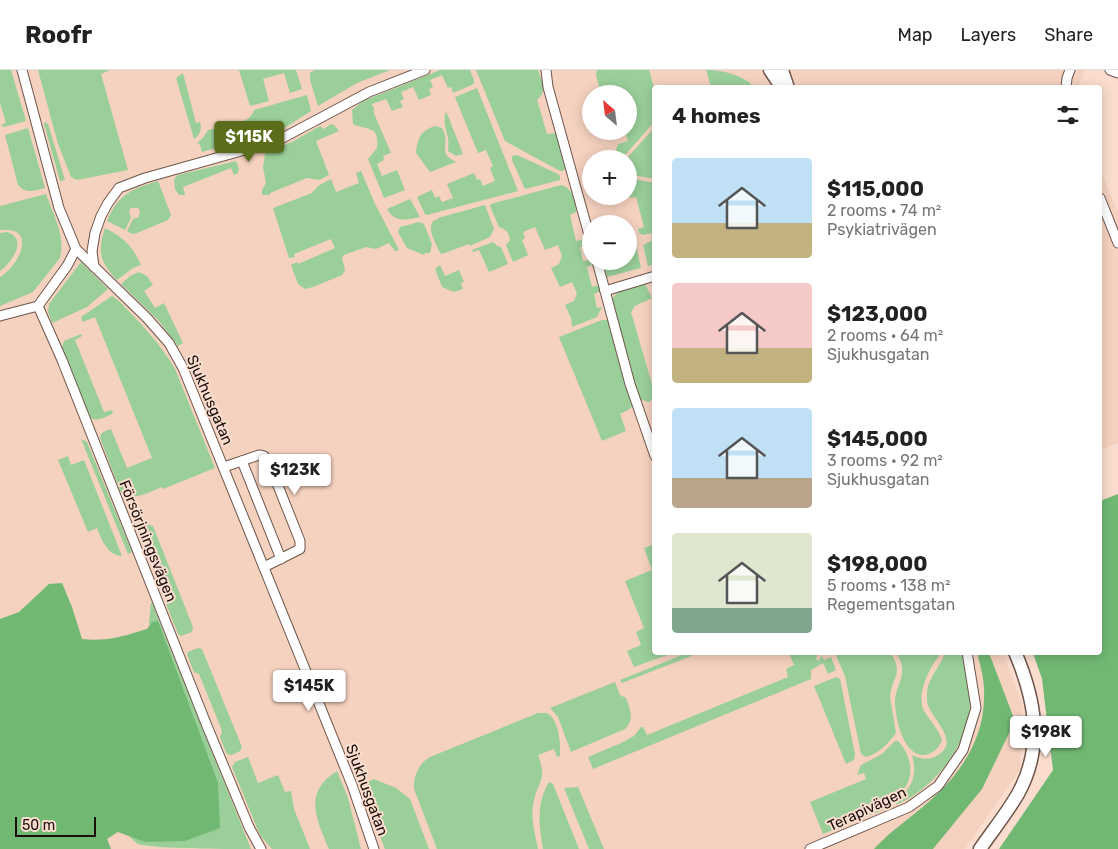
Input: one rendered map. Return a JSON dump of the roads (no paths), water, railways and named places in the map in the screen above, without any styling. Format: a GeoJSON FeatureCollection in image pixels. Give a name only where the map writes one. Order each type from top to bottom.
{"type":"FeatureCollection","features":[{"type":"Feature","properties":{"kind":"street","name":"Sjukhusgatan"},"geometry":{"type":"LineString","coordinates":[[22,70],[59,208],[76,249],[148,318],[169,343],[183,368],[352,785],[374,849]]}},
{"type":"Feature","properties":{"kind":"street"},"geometry":{"type":"LineString","coordinates":[[94,267],[92,251],[95,233],[101,216],[119,188],[145,178],[277,142],[370,92],[425,70]]}},
{"type":"Feature","properties":{"kind":"street"},"geometry":{"type":"LineString","coordinates":[[546,70],[548,87],[584,215]]}},
{"type":"Feature","properties":{"kind":"street"},"geometry":{"type":"LineString","coordinates":[[770,70],[780,85]]}},
{"type":"Feature","properties":{"kind":"street"},"geometry":{"type":"LineString","coordinates":[[782,70],[787,85]]}},
{"type":"Feature","properties":{"kind":"street"},"geometry":{"type":"LineString","coordinates":[[1066,85],[1070,70]]}},
{"type":"Feature","properties":{"kind":"street"},"geometry":{"type":"LineString","coordinates":[[1110,70],[1118,73]]}},
{"type":"Feature","properties":{"kind":"street"},"geometry":{"type":"LineString","coordinates":[[1102,203],[1118,243]]}},
{"type":"Feature","properties":{"kind":"street"},"geometry":{"type":"LineString","coordinates":[[0,316],[38,306],[67,266],[76,249]]}},
{"type":"Feature","properties":{"kind":"street"},"geometry":{"type":"LineString","coordinates":[[599,270],[630,384],[652,447]]}},
{"type":"Feature","properties":{"kind":"street"},"geometry":{"type":"LineString","coordinates":[[605,290],[652,277]]}},
{"type":"Feature","properties":{"kind":"street","name":"Försörjningsvägen"},"geometry":{"type":"LineString","coordinates":[[38,306],[68,376],[207,726],[249,827],[261,849]]}},
{"type":"Feature","properties":{"kind":"street"},"geometry":{"type":"LineString","coordinates":[[224,467],[259,455],[264,456],[273,471],[300,541],[300,549],[264,566]]}},
{"type":"Feature","properties":{"kind":"street"},"geometry":{"type":"LineString","coordinates":[[242,461],[281,559]]}},
{"type":"Feature","properties":{"kind":"street","name":"Terapivägen"},"geometry":{"type":"LineString","coordinates":[[810,849],[909,807],[938,786],[963,750],[976,708],[967,655]]}},
{"type":"Feature","properties":{"kind":"street"},"geometry":{"type":"LineString","coordinates":[[980,849],[1019,792],[1028,772],[1034,748],[1033,708],[1029,689],[1016,655]]}}]}
